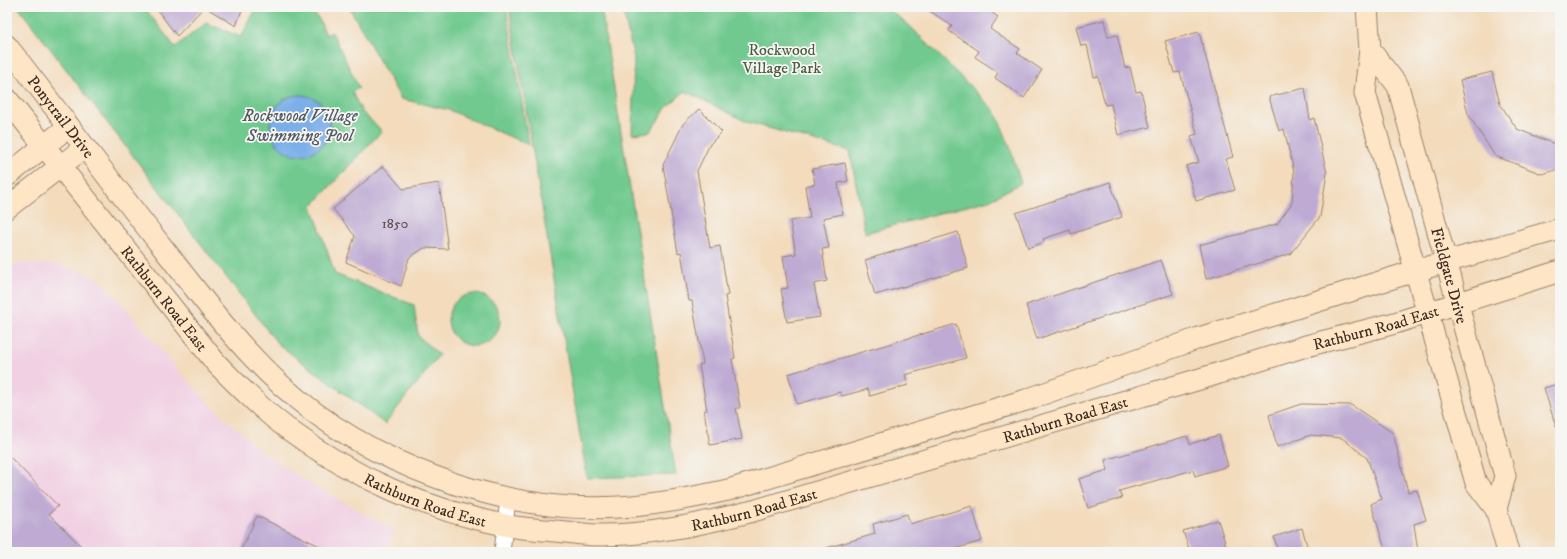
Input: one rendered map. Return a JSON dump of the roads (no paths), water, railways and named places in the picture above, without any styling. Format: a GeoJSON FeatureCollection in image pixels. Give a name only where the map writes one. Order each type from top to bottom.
{"type":"FeatureCollection","features":[{"type":"Feature","properties":{"kind":"street","name":"Fieldgate Drive"},"geometry":{"type":"LineString","coordinates":[[1367,7],[1370,50],[1364,93],[1476,483],[1496,509],[1508,552]]}},
{"type":"Feature","properties":{"kind":"street","name":"Ponytrail Drive"},"geometry":{"type":"LineString","coordinates":[[7,46],[101,168]]}},
{"type":"Feature","properties":{"kind":"street","name":"Fieldgate Drive"},"geometry":{"type":"LineString","coordinates":[[1370,50],[1398,86],[1505,476],[1496,509]]}},
{"type":"Feature","properties":{"kind":"street","name":"Ponytrail Drive"},"geometry":{"type":"LineString","coordinates":[[7,99],[60,166]]}},
{"type":"Feature","properties":{"kind":"street"},"geometry":{"type":"LineString","coordinates":[[7,176],[69,126]]}},
{"type":"Feature","properties":{"kind":"street"},"geometry":{"type":"LineString","coordinates":[[7,208],[85,147]]}},
{"type":"Feature","properties":{"kind":"street","name":"Rathburn Road East"},"geometry":{"type":"LineString","coordinates":[[60,166],[216,363],[243,392],[305,442],[368,479],[396,492],[438,507],[505,525],[594,535],[669,529],[707,522],[784,502],[1306,346],[1395,322],[1560,270]]}},
{"type":"Feature","properties":{"kind":"street","name":"Rathburn Road East"},"geometry":{"type":"LineString","coordinates":[[101,168],[220,320],[259,364],[283,387],[329,422],[389,457],[422,472],[471,489],[508,499],[558,505],[618,507],[686,500],[728,490],[1026,400],[1199,338],[1415,270],[1560,229]]}},
{"type":"Feature","properties":{"kind":"street"},"geometry":{"type":"LineString","coordinates":[[502,552],[508,499]]}},
{"type":"Feature","properties":{"kind":"water","name":"Rockwood Village Swimming Pool"},"geometry":{"type":"Polygon","coordinates":[[[294,95],[306,95],[317,100],[325,108],[330,119],[328,137],[317,150],[306,155],[294,155],[283,150],[275,142],[270,131],[270,119],[275,108],[283,100],[294,95]]]}},
{"type":"Feature","properties":{"kind":"park label","name":"Rockwood Village Park"},"geometry":{"type":"Point","coordinates":[782,58]}}]}
